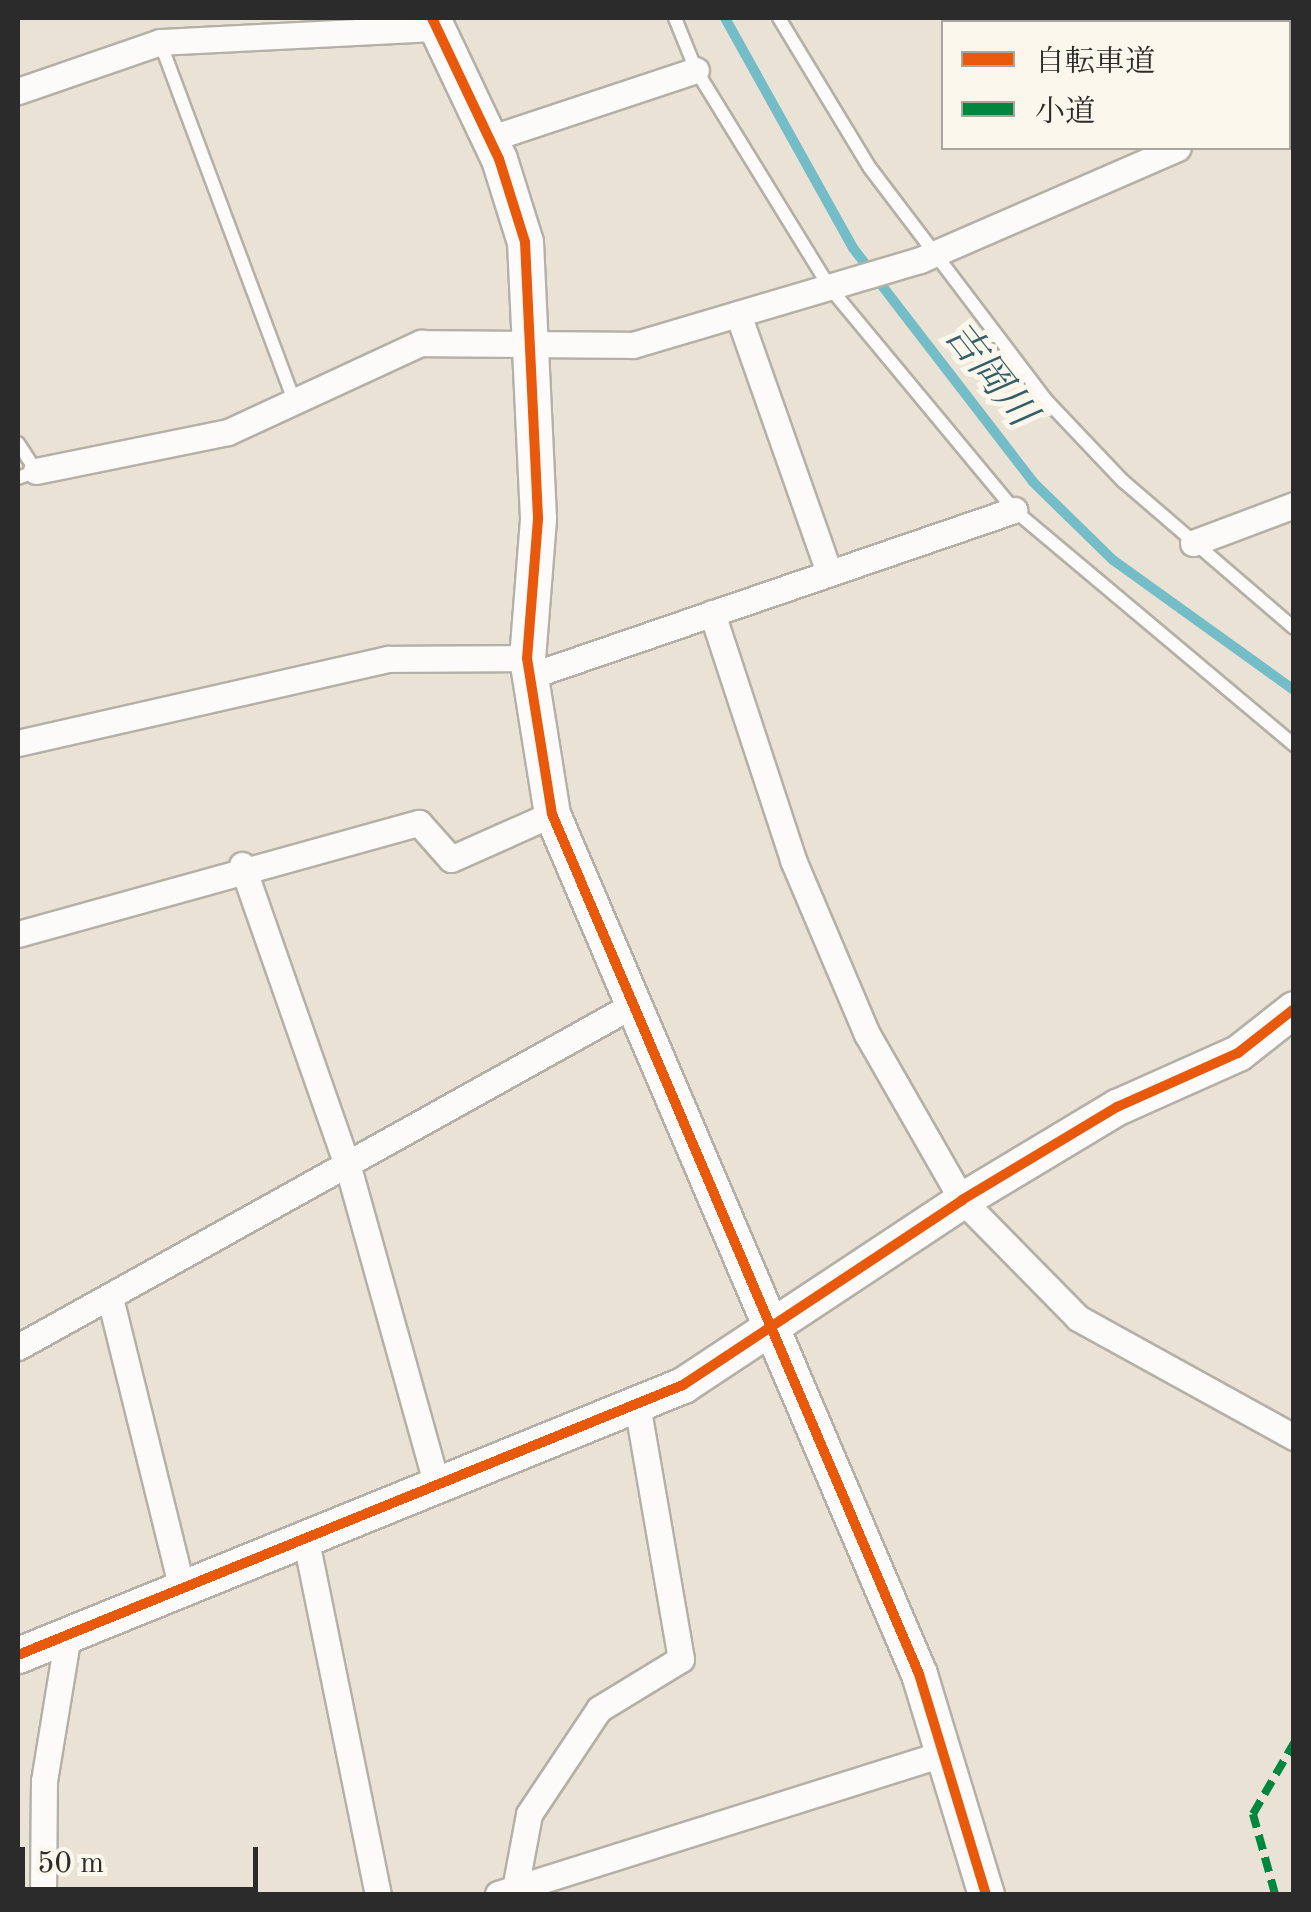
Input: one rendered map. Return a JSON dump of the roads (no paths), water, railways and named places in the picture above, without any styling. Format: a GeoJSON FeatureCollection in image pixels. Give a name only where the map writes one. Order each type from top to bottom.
{"type":"FeatureCollection","features":[{"type":"Feature","properties":{"kind":"street"},"geometry":{"type":"LineString","coordinates":[[18,91],[160,42],[434,23],[489,139],[525,242],[538,519],[528,667],[552,814],[770,1334],[919,1674],[986,1894]]}},
{"type":"Feature","properties":{"kind":"street"},"geometry":{"type":"LineString","coordinates":[[489,139],[696,70]]}},
{"type":"Feature","properties":{"kind":"street"},"geometry":{"type":"LineString","coordinates":[[27,474],[228,432],[421,343],[633,344],[926,257],[1173,150]]}},
{"type":"Feature","properties":{"kind":"street"},"geometry":{"type":"LineString","coordinates":[[738,314],[829,573]]}},
{"type":"Feature","properties":{"kind":"street"},"geometry":{"type":"LineString","coordinates":[[1193,543],[1294,505]]}},
{"type":"Feature","properties":{"kind":"street"},"geometry":{"type":"LineString","coordinates":[[18,743],[388,659],[528,667],[712,613],[1014,510]]}},
{"type":"Feature","properties":{"kind":"street"},"geometry":{"type":"LineString","coordinates":[[712,613],[800,878],[867,1034],[962,1200],[1078,1318],[1294,1438]]}},
{"type":"Feature","properties":{"kind":"street"},"geometry":{"type":"LineString","coordinates":[[18,934],[132,906],[242,865],[419,823],[452,859],[552,814]]}},
{"type":"Feature","properties":{"kind":"street"},"geometry":{"type":"LineString","coordinates":[[242,865],[348,1167],[437,1486]]}},
{"type":"Feature","properties":{"kind":"street"},"geometry":{"type":"LineString","coordinates":[[18,1347],[348,1167],[631,1006]]}},
{"type":"Feature","properties":{"kind":"street"},"geometry":{"type":"LineString","coordinates":[[18,1655],[636,1405],[770,1334],[962,1200],[1117,1107],[1238,1053],[1294,1009]]}},
{"type":"Feature","properties":{"kind":"street"},"geometry":{"type":"LineString","coordinates":[[110,1298],[182,1590]]}},
{"type":"Feature","properties":{"kind":"street"},"geometry":{"type":"LineString","coordinates":[[506,1892],[529,1814],[599,1709],[680,1660],[636,1405]]}},
{"type":"Feature","properties":{"kind":"street"},"geometry":{"type":"LineString","coordinates":[[306,1541],[378,1894]]}},
{"type":"Feature","properties":{"kind":"street"},"geometry":{"type":"LineString","coordinates":[[44,1894],[44,1781],[68,1634]]}},
{"type":"Feature","properties":{"kind":"street"},"geometry":{"type":"LineString","coordinates":[[506,1892],[944,1754]]}},
{"type":"Feature","properties":{"kind":"lane"},"geometry":{"type":"LineString","coordinates":[[675,18],[696,70],[834,286],[1014,510],[1294,746]]}},
{"type":"Feature","properties":{"kind":"lane"},"geometry":{"type":"LineString","coordinates":[[779,18],[821,96],[926,257],[1046,400],[1193,543],[1294,628]]}},
{"type":"Feature","properties":{"kind":"lane"},"geometry":{"type":"LineString","coordinates":[[160,42],[294,401]]}},
{"type":"Feature","properties":{"kind":"lane"},"geometry":{"type":"LineString","coordinates":[[18,443],[27,474]]}},
{"type":"Feature","properties":{"kind":"waterway","name":"吉岡川"},"geometry":{"type":"LineString","coordinates":[[725,18],[853,248],[1033,482],[1113,560],[1294,690]]}}]}
